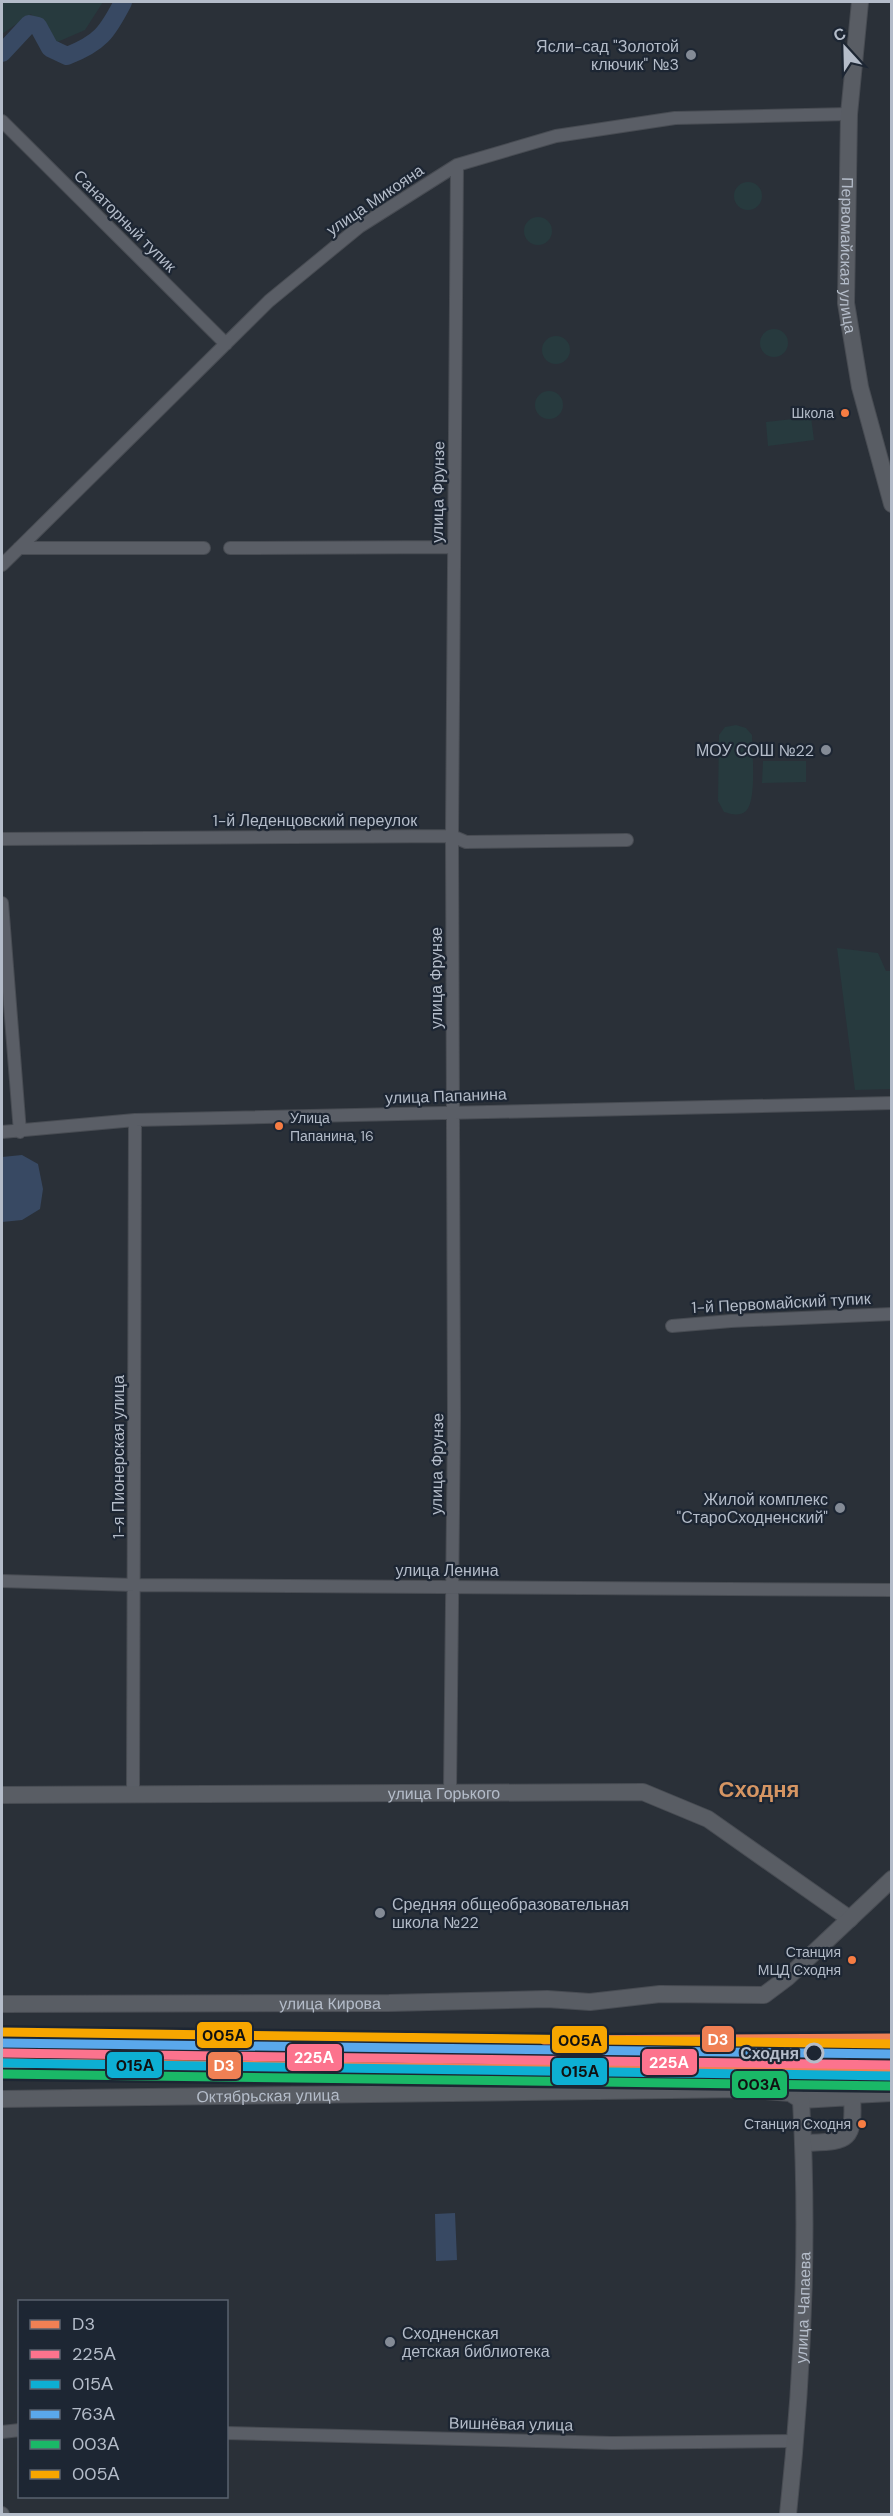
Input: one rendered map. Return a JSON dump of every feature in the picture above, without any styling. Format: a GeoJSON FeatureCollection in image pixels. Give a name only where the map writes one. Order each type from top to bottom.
{"type":"FeatureCollection","features":[{"type":"Feature","properties":{"kind":"street","name":"Первомайская улица"},"geometry":{"type":"LineString","coordinates":[[860,2],[849,114],[846,303],[860,387],[891,504]]}},
{"type":"Feature","properties":{"kind":"street","name":"улица Микояна"},"geometry":{"type":"LineString","coordinates":[[2,565],[269,301],[359,227],[457,165],[556,136],[675,118],[849,114]]}},
{"type":"Feature","properties":{"kind":"street","name":"Санаторный тупик"},"geometry":{"type":"LineString","coordinates":[[2,121],[226,344]]}},
{"type":"Feature","properties":{"kind":"street","name":"улица Фрунзе"},"geometry":{"type":"LineString","coordinates":[[450,1791],[454,1417],[452,836],[457,165]]}},
{"type":"Feature","properties":{"kind":"street"},"geometry":{"type":"LineString","coordinates":[[230,548],[454,547]]}},
{"type":"Feature","properties":{"kind":"street"},"geometry":{"type":"LineString","coordinates":[[19,548],[204,548]]}},
{"type":"Feature","properties":{"kind":"street","name":"1-й Леденцовский переулок"},"geometry":{"type":"LineString","coordinates":[[2,839],[452,836],[466,842],[627,840]]}},
{"type":"Feature","properties":{"kind":"street"},"geometry":{"type":"LineString","coordinates":[[2,903],[20,1132]]}},
{"type":"Feature","properties":{"kind":"street","name":"улица Папанина"},"geometry":{"type":"LineString","coordinates":[[2,1132],[135,1120],[891,1103]]}},
{"type":"Feature","properties":{"kind":"street","name":"1-я Пионерская улица"},"geometry":{"type":"LineString","coordinates":[[133,1794],[135,1120]]}},
{"type":"Feature","properties":{"kind":"street","name":"1-й Первомайский тупик"},"geometry":{"type":"LineString","coordinates":[[672,1326],[891,1314]]}},
{"type":"Feature","properties":{"kind":"street","name":"улица Ленина"},"geometry":{"type":"LineString","coordinates":[[2,1581],[134,1585],[891,1590]]}},
{"type":"Feature","properties":{"kind":"street","name":"улица Горького"},"geometry":{"type":"LineString","coordinates":[[2,1795],[450,1791],[643,1792],[708,1819],[850,1919]]}},
{"type":"Feature","properties":{"kind":"street","name":"улица Кирова"},"geometry":{"type":"LineString","coordinates":[[2,2004],[547,2000],[590,2002],[660,1994],[764,1995],[788,1977],[891,1880]]}},
{"type":"Feature","properties":{"kind":"street","name":"Октябрьская улица"},"geometry":{"type":"LineString","coordinates":[[2,2099],[742,2089],[790,2092],[801,2100],[891,2095]]}},
{"type":"Feature","properties":{"kind":"street"},"geometry":{"type":"LineString","coordinates":[[804,2143],[840,2141],[849,2134],[854,2124],[852,2097]]}},
{"type":"Feature","properties":{"kind":"street","name":"улица Чапаева"},"geometry":{"type":"LineString","coordinates":[[788,2514],[796,2441],[804,2300],[804,2143],[801,2100]]}},
{"type":"Feature","properties":{"kind":"street"},"geometry":{"type":"LineString","coordinates":[[2,2432],[18,2430]]}},
{"type":"Feature","properties":{"kind":"street","name":"Вишнёвая улица"},"geometry":{"type":"LineString","coordinates":[[228,2433],[567,2442],[796,2441]]}},
{"type":"Feature","properties":{"kind":"green space"},"geometry":{"type":"Polygon","coordinates":[[[2,2],[103,2],[85,30],[55,43],[31,14],[2,34],[2,2]]]}},
{"type":"Feature","properties":{"kind":"green space"},"geometry":{"type":"Polygon","coordinates":[[[748,182],[758,186],[762,196],[758,206],[748,210],[738,206],[734,196],[738,186],[748,182]]]}},
{"type":"Feature","properties":{"kind":"green space"},"geometry":{"type":"Polygon","coordinates":[[[538,217],[548,221],[552,231],[548,241],[538,245],[528,241],[524,231],[528,221],[538,217]]]}},
{"type":"Feature","properties":{"kind":"green space"},"geometry":{"type":"Polygon","coordinates":[[[774,329],[784,333],[788,343],[784,353],[774,357],[764,353],[760,343],[764,333],[774,329]]]}},
{"type":"Feature","properties":{"kind":"green space"},"geometry":{"type":"Polygon","coordinates":[[[556,336],[566,340],[570,350],[566,360],[556,364],[546,360],[542,350],[546,340],[556,336]]]}},
{"type":"Feature","properties":{"kind":"green space"},"geometry":{"type":"Polygon","coordinates":[[[549,391],[559,395],[563,405],[559,415],[549,419],[539,415],[535,405],[539,395],[549,391]]]}},
{"type":"Feature","properties":{"kind":"green space"},"geometry":{"type":"Polygon","coordinates":[[[811,417],[814,440],[768,446],[766,422],[811,417]]]}},
{"type":"Feature","properties":{"kind":"green space"},"geometry":{"type":"Polygon","coordinates":[[[736,725],[746,728],[752,735],[752,797],[746,811],[741,814],[724,812],[718,801],[719,735],[725,727],[736,725]]]}},
{"type":"Feature","properties":{"kind":"green space"},"geometry":{"type":"Polygon","coordinates":[[[763,761],[806,761],[806,782],[762,783],[763,761]]]}},
{"type":"Feature","properties":{"kind":"green space"},"geometry":{"type":"Polygon","coordinates":[[[837,948],[878,953],[886,971],[891,971],[891,1089],[855,1090],[837,948]]]}},
{"type":"Feature","properties":{"kind":"water"},"geometry":{"type":"Polygon","coordinates":[[[22,1155],[38,1164],[43,1189],[40,1209],[22,1220],[2,1222],[2,1157],[22,1155]]]}},
{"type":"Feature","properties":{"kind":"water"},"geometry":{"type":"Polygon","coordinates":[[[455,2213],[457,2260],[436,2261],[435,2214],[455,2213]]]}},
{"type":"Feature","properties":{"kind":"waterway","name":"Сходня"},"geometry":{"type":"LineString","coordinates":[[2,53],[29,24],[38,26],[50,48],[67,56],[101,36],[123,2]]}},
{"type":"Feature","properties":{"kind":"transit line","name":"005А"},"geometry":{"type":"LineString","coordinates":[[2,2032],[892,2044]]}},
{"type":"Feature","properties":{"kind":"transit line","name":"D3"},"geometry":{"type":"LineString","coordinates":[[544,2040],[892,2038]]}},
{"type":"Feature","properties":{"kind":"transit line","name":"763А"},"geometry":{"type":"LineString","coordinates":[[2,2043],[892,2054]]}},
{"type":"Feature","properties":{"kind":"transit line","name":"225А"},"geometry":{"type":"LineString","coordinates":[[2,2053],[892,2065]]}},
{"type":"Feature","properties":{"kind":"transit line","name":"D3"},"geometry":{"type":"LineString","coordinates":[[2,2063],[892,2072]]}},
{"type":"Feature","properties":{"kind":"transit line","name":"015А"},"geometry":{"type":"LineString","coordinates":[[2,2063],[892,2076]]}},
{"type":"Feature","properties":{"kind":"transit line","name":"003А"},"geometry":{"type":"LineString","coordinates":[[2,2074],[892,2086]]}},
{"type":"Feature","properties":{"kind":"place","name":"Ясли-сад \"Золотой ключик\" №3"},"geometry":{"type":"Point","coordinates":[691,55]}},
{"type":"Feature","properties":{"kind":"place","name":"Школа"},"geometry":{"type":"Point","coordinates":[845,413]}},
{"type":"Feature","properties":{"kind":"place","name":"МОУ СОШ №22"},"geometry":{"type":"Point","coordinates":[826,750]}},
{"type":"Feature","properties":{"kind":"place","name":"Улица Папанина, 16"},"geometry":{"type":"Point","coordinates":[279,1126]}},
{"type":"Feature","properties":{"kind":"place","name":"Жилой комплекс \"СтароСходненский\""},"geometry":{"type":"Point","coordinates":[840,1508]}},
{"type":"Feature","properties":{"kind":"place","name":"Средняя общеобразовательная школа №22"},"geometry":{"type":"Point","coordinates":[380,1913]}},
{"type":"Feature","properties":{"kind":"place","name":"Станция МЦД Сходня"},"geometry":{"type":"Point","coordinates":[852,1960]}},
{"type":"Feature","properties":{"kind":"place","name":"Сходня"},"geometry":{"type":"Point","coordinates":[814,2053]}},
{"type":"Feature","properties":{"kind":"place","name":"Станция Сходня"},"geometry":{"type":"Point","coordinates":[862,2124]}},
{"type":"Feature","properties":{"kind":"place","name":"Сходненская детская библиотека"},"geometry":{"type":"Point","coordinates":[390,2342]}},
{"type":"Feature","properties":{"kind":"district","name":"Сходня"},"geometry":{"type":"Point","coordinates":[759,1789]}}]}
